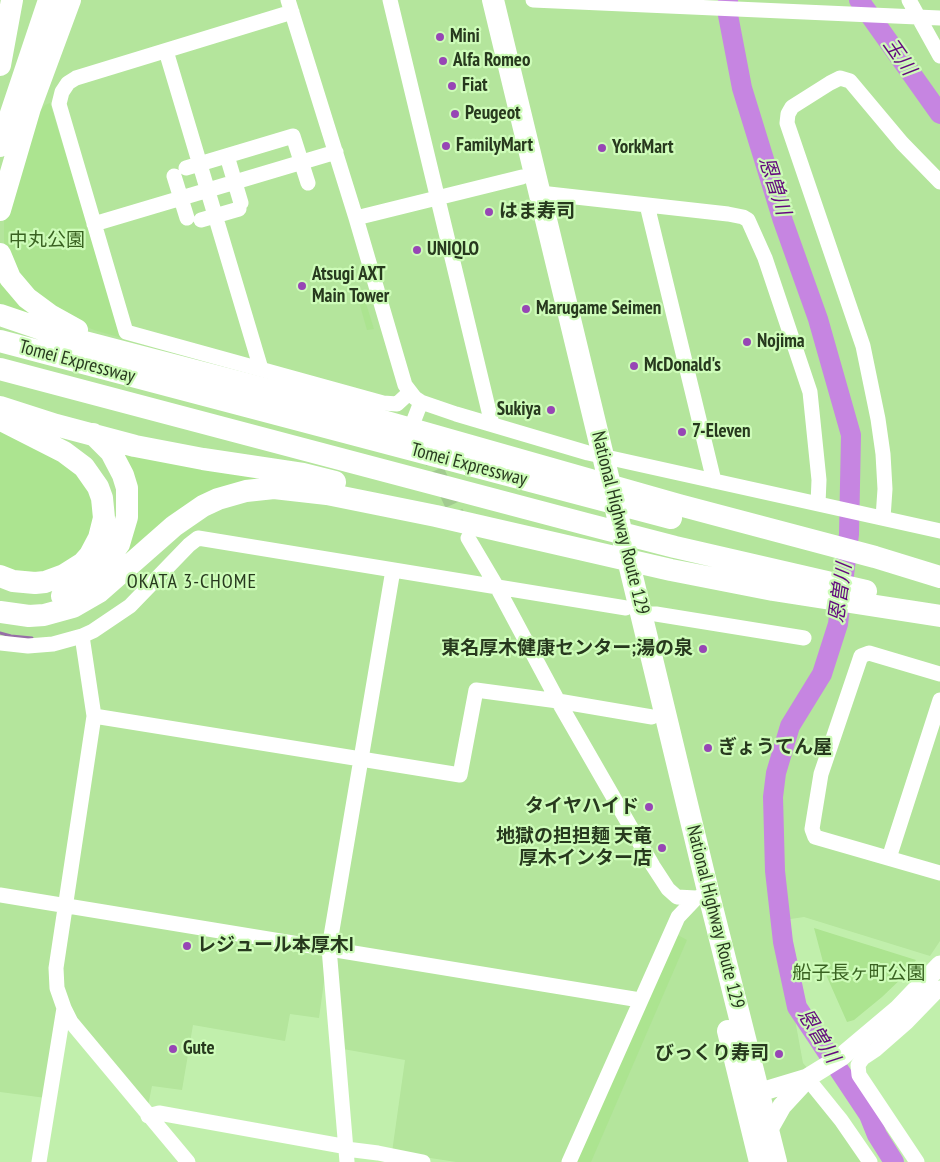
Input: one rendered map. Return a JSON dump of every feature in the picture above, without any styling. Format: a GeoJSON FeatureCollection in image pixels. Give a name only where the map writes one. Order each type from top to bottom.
{"type":"FeatureCollection","features":[{"type":"Feature","properties":{"kind":"highway"},"geometry":{"type":"LineString","coordinates":[[0,65],[12,0]]}},
{"type":"Feature","properties":{"kind":"highway"},"geometry":{"type":"LineString","coordinates":[[0,210],[30,108],[70,0]]}},
{"type":"Feature","properties":{"kind":"highway","name":"National Highway Route 129"},"geometry":{"type":"LineString","coordinates":[[479,0],[522,177],[596,455],[634,611],[751,1095],[760,1162]]}},
{"type":"Feature","properties":{"kind":"highway","name":"National Highway Route 129"},"geometry":{"type":"LineString","coordinates":[[493,0],[540,193],[596,455]]}},
{"type":"Feature","properties":{"kind":"highway"},"geometry":{"type":"LineString","coordinates":[[30,108],[47,13]]}},
{"type":"Feature","properties":{"kind":"highway"},"geometry":{"type":"LineString","coordinates":[[0,146],[47,13]]}},
{"type":"Feature","properties":{"kind":"highway"},"geometry":{"type":"LineString","coordinates":[[0,254],[7,272],[17,288],[38,308],[95,338],[170,363]]}},
{"type":"Feature","properties":{"kind":"highway"},"geometry":{"type":"LineString","coordinates":[[0,315],[65,337],[343,409],[581,486],[706,512],[940,581]]}},
{"type":"Feature","properties":{"kind":"highway","name":"Tomei Expressway"},"geometry":{"type":"LineString","coordinates":[[0,341],[581,486]]}},
{"type":"Feature","properties":{"kind":"highway","name":"Tomei Expressway"},"geometry":{"type":"LineString","coordinates":[[0,369],[871,599],[940,608]]}},
{"type":"Feature","properties":{"kind":"highway"},"geometry":{"type":"LineString","coordinates":[[0,391],[53,409],[79,422],[90,431],[103,443],[118,463],[125,482],[128,503],[127,517],[119,544],[103,567],[83,585],[49,600],[22,601],[0,597]]}},
{"type":"Feature","properties":{"kind":"highway"},"geometry":{"type":"LineString","coordinates":[[0,407],[56,425],[135,446],[322,479],[591,551]]}},
{"type":"Feature","properties":{"kind":"highway"},"geometry":{"type":"LineString","coordinates":[[0,419],[46,442],[74,459],[92,477],[98,487],[104,509],[100,538],[83,563],[64,575],[45,582],[24,583],[0,576]]}},
{"type":"Feature","properties":{"kind":"highway"},"geometry":{"type":"LineString","coordinates":[[0,612],[16,615],[36,615],[73,607],[105,588],[174,526],[189,515],[218,499],[260,489],[289,489],[327,494],[436,516],[671,570],[773,590],[871,599],[940,616]]}},
{"type":"Feature","properties":{"kind":"highway"},"geometry":{"type":"LineString","coordinates":[[876,562],[940,577]]}},
{"type":"Feature","properties":{"kind":"highway","name":"National Highway Route 129"},"geometry":{"type":"LineString","coordinates":[[634,611],[652,717],[702,896]]}},
{"type":"Feature","properties":{"kind":"highway","name":"National Highway Route 129"},"geometry":{"type":"LineString","coordinates":[[751,1095],[768,1129],[776,1162]]}},
{"type":"Feature","properties":{"kind":"main road"},"geometry":{"type":"LineString","coordinates":[[751,1095],[809,1077],[841,1057],[898,1009],[940,966]]}},
{"type":"Feature","properties":{"kind":"main road"},"geometry":{"type":"LineString","coordinates":[[768,1129],[782,1106],[809,1077]]}},
{"type":"Feature","properties":{"kind":"street"},"geometry":{"type":"LineString","coordinates":[[390,0],[492,424]]}},
{"type":"Feature","properties":{"kind":"street"},"geometry":{"type":"LineString","coordinates":[[534,0],[694,4],[715,8],[940,18]]}},
{"type":"Feature","properties":{"kind":"street"},"geometry":{"type":"LineString","coordinates":[[909,0],[916,17],[940,56]]}},
{"type":"Feature","properties":{"kind":"street"},"geometry":{"type":"LineString","coordinates":[[415,398],[397,404],[383,403],[126,332],[59,104],[62,92],[68,83],[76,78],[166,51],[290,6],[406,385],[415,398],[492,424],[596,455],[940,530]]}},
{"type":"Feature","properties":{"kind":"street"},"geometry":{"type":"LineString","coordinates":[[166,51],[261,369]]}},
{"type":"Feature","properties":{"kind":"street"},"geometry":{"type":"LineString","coordinates":[[878,517],[885,489],[883,454],[863,346],[787,122],[788,114],[792,107],[830,83],[840,78],[850,81],[902,143],[940,182]]}},
{"type":"Feature","properties":{"kind":"street"},"geometry":{"type":"LineString","coordinates":[[236,151],[240,206],[194,219],[180,172],[236,151],[282,137],[293,136],[308,183]]}},
{"type":"Feature","properties":{"kind":"street"},"geometry":{"type":"LineString","coordinates":[[94,224],[336,152]]}},
{"type":"Feature","properties":{"kind":"street"},"geometry":{"type":"LineString","coordinates":[[356,218],[522,177]]}},
{"type":"Feature","properties":{"kind":"street"},"geometry":{"type":"LineString","coordinates":[[540,193],[728,214],[748,220],[765,258],[810,392],[822,505]]}},
{"type":"Feature","properties":{"kind":"street"},"geometry":{"type":"LineString","coordinates":[[648,205],[714,481]]}},
{"type":"Feature","properties":{"kind":"street"},"geometry":{"type":"LineString","coordinates":[[414,420],[415,398]]}},
{"type":"Feature","properties":{"kind":"street"},"geometry":{"type":"LineString","coordinates":[[0,643],[28,646],[53,644],[93,631],[130,606],[198,538],[804,638]]}},
{"type":"Feature","properties":{"kind":"street"},"geometry":{"type":"LineString","coordinates":[[468,538],[497,587],[558,701],[668,889],[677,897],[702,896]]}},
{"type":"Feature","properties":{"kind":"street"},"geometry":{"type":"LineString","coordinates":[[346,1156],[329,948],[393,570]]}},
{"type":"Feature","properties":{"kind":"street"},"geometry":{"type":"LineString","coordinates":[[82,636],[94,716],[67,906],[56,968],[57,988],[64,1008],[72,1022],[188,1162]]}},
{"type":"Feature","properties":{"kind":"street"},"geometry":{"type":"LineString","coordinates":[[940,674],[869,653],[861,656],[821,774],[812,829],[816,837],[940,873]]}},
{"type":"Feature","properties":{"kind":"street"},"geometry":{"type":"LineString","coordinates":[[94,716],[460,775],[476,690],[558,701],[652,717]]}},
{"type":"Feature","properties":{"kind":"street"},"geometry":{"type":"LineString","coordinates":[[889,858],[940,700]]}},
{"type":"Feature","properties":{"kind":"street"},"geometry":{"type":"LineString","coordinates":[[0,895],[640,1000]]}},
{"type":"Feature","properties":{"kind":"street"},"geometry":{"type":"LineString","coordinates":[[569,1162],[678,917],[702,896]]}},
{"type":"Feature","properties":{"kind":"street"},"geometry":{"type":"LineString","coordinates":[[918,1162],[859,1074],[858,1066],[864,1058],[907,1022],[940,988]]}},
{"type":"Feature","properties":{"kind":"street"},"geometry":{"type":"LineString","coordinates":[[39,1162],[64,1008]]}},
{"type":"Feature","properties":{"kind":"street"},"geometry":{"type":"LineString","coordinates":[[809,1077],[870,1162]]}},
{"type":"Feature","properties":{"kind":"street"},"geometry":{"type":"LineString","coordinates":[[148,1116],[159,1113],[342,1146],[346,1156]]}},
{"type":"Feature","properties":{"kind":"street"},"geometry":{"type":"LineString","coordinates":[[346,1156],[378,1153],[423,1162]]}},
{"type":"Feature","properties":{"kind":"shaded area"},"geometry":{"type":"Polygon","coordinates":[[[0,0],[940,0],[940,941],[930,956],[804,917],[777,921],[803,1063],[842,1109],[877,1162],[456,1162],[392,1152],[405,1060],[343,1049],[327,960],[319,1018],[290,1014],[285,1041],[193,1025],[182,1090],[152,1086],[148,1106],[70,1013],[46,1098],[0,1092],[0,0]]]}},
{"type":"Feature","properties":{"kind":"green space","name":"中丸公園"},"geometry":{"type":"Polygon","coordinates":[[[50,103],[122,338],[94,330],[62,316],[33,294],[4,250],[4,221],[34,119],[45,105],[50,103]]]}},
{"type":"Feature","properties":{"kind":"green space"},"geometry":{"type":"Polygon","coordinates":[[[0,277],[40,319],[0,307],[0,277]]]}},
{"type":"Feature","properties":{"kind":"green space"},"geometry":{"type":"Polygon","coordinates":[[[365,300],[374,329],[367,330],[359,302],[365,300]]]}},
{"type":"Feature","properties":{"kind":"green space"},"geometry":{"type":"Polygon","coordinates":[[[0,427],[72,468],[87,489],[92,504],[93,523],[87,542],[73,559],[41,574],[13,571],[0,564],[0,427]]]}},
{"type":"Feature","properties":{"kind":"green space"},"geometry":{"type":"Polygon","coordinates":[[[116,447],[296,482],[144,537],[123,558],[116,447]]]}},
{"type":"Feature","properties":{"kind":"green space","name":"船子長ヶ町公園"},"geometry":{"type":"Polygon","coordinates":[[[814,928],[916,960],[904,976],[882,997],[854,1020],[847,1022],[827,977],[814,928]]]}},
{"type":"Feature","properties":{"kind":"green space"},"geometry":{"type":"Polygon","coordinates":[[[676,934],[687,940],[591,1162],[575,1162],[676,934]]]}},
{"type":"Feature","properties":{"kind":"waterway","name":"恩曽川"},"geometry":{"type":"LineString","coordinates":[[728,0],[728,15],[742,88],[783,221],[818,319],[851,435],[849,534],[838,624],[822,674],[790,726],[776,773],[773,797],[775,871],[783,942],[797,1007],[869,1115],[877,1135],[894,1162]]}},
{"type":"Feature","properties":{"kind":"waterway","name":"玉川"},"geometry":{"type":"LineString","coordinates":[[859,0],[940,114]]}},
{"type":"Feature","properties":{"kind":"waterway"},"geometry":{"type":"LineString","coordinates":[[0,633],[32,638]]}},
{"type":"Feature","properties":{"kind":"tunnel"},"geometry":{"type":"LineString","coordinates":[[427,449],[462,526]]}},
{"type":"Feature","properties":{"kind":"place","name":"Mini"},"geometry":{"type":"Point","coordinates":[440,37]}},
{"type":"Feature","properties":{"kind":"place","name":"Alfa Romeo"},"geometry":{"type":"Point","coordinates":[443,61]}},
{"type":"Feature","properties":{"kind":"place","name":"Fiat"},"geometry":{"type":"Point","coordinates":[452,86]}},
{"type":"Feature","properties":{"kind":"place","name":"Peugeot"},"geometry":{"type":"Point","coordinates":[455,114]}},
{"type":"Feature","properties":{"kind":"place","name":"FamilyMart"},"geometry":{"type":"Point","coordinates":[446,146]}},
{"type":"Feature","properties":{"kind":"place","name":"YorkMart"},"geometry":{"type":"Point","coordinates":[602,148]}},
{"type":"Feature","properties":{"kind":"place","name":"はま寿司"},"geometry":{"type":"Point","coordinates":[489,212]}},
{"type":"Feature","properties":{"kind":"place","name":"UNIQLO"},"geometry":{"type":"Point","coordinates":[417,250]}},
{"type":"Feature","properties":{"kind":"place","name":"Atsugi AXT Main Tower"},"geometry":{"type":"Point","coordinates":[302,286]}},
{"type":"Feature","properties":{"kind":"place","name":"Marugame Seimen"},"geometry":{"type":"Point","coordinates":[526,309]}},
{"type":"Feature","properties":{"kind":"place","name":"Nojima"},"geometry":{"type":"Point","coordinates":[747,342]}},
{"type":"Feature","properties":{"kind":"place","name":"McDonald's"},"geometry":{"type":"Point","coordinates":[634,366]}},
{"type":"Feature","properties":{"kind":"place","name":"Sukiya"},"geometry":{"type":"Point","coordinates":[551,410]}},
{"type":"Feature","properties":{"kind":"place","name":"7-Eleven"},"geometry":{"type":"Point","coordinates":[682,432]}},
{"type":"Feature","properties":{"kind":"place","name":"東名厚木健康センター;湯の泉"},"geometry":{"type":"Point","coordinates":[703,649]}},
{"type":"Feature","properties":{"kind":"place","name":"ぎょうてん屋"},"geometry":{"type":"Point","coordinates":[708,748]}},
{"type":"Feature","properties":{"kind":"place","name":"タイヤハイド"},"geometry":{"type":"Point","coordinates":[649,807]}},
{"type":"Feature","properties":{"kind":"place","name":"地獄の担担麺 天竜 厚木インター店"},"geometry":{"type":"Point","coordinates":[662,848]}},
{"type":"Feature","properties":{"kind":"place","name":"レジュール本厚木I"},"geometry":{"type":"Point","coordinates":[187,946]}},
{"type":"Feature","properties":{"kind":"place","name":"Gute"},"geometry":{"type":"Point","coordinates":[173,1049]}},
{"type":"Feature","properties":{"kind":"place","name":"びっくり寿司"},"geometry":{"type":"Point","coordinates":[779,1054]}},
{"type":"Feature","properties":{"kind":"district","name":"OKATA 3-CHOME"},"geometry":{"type":"Point","coordinates":[192,582]}}]}
